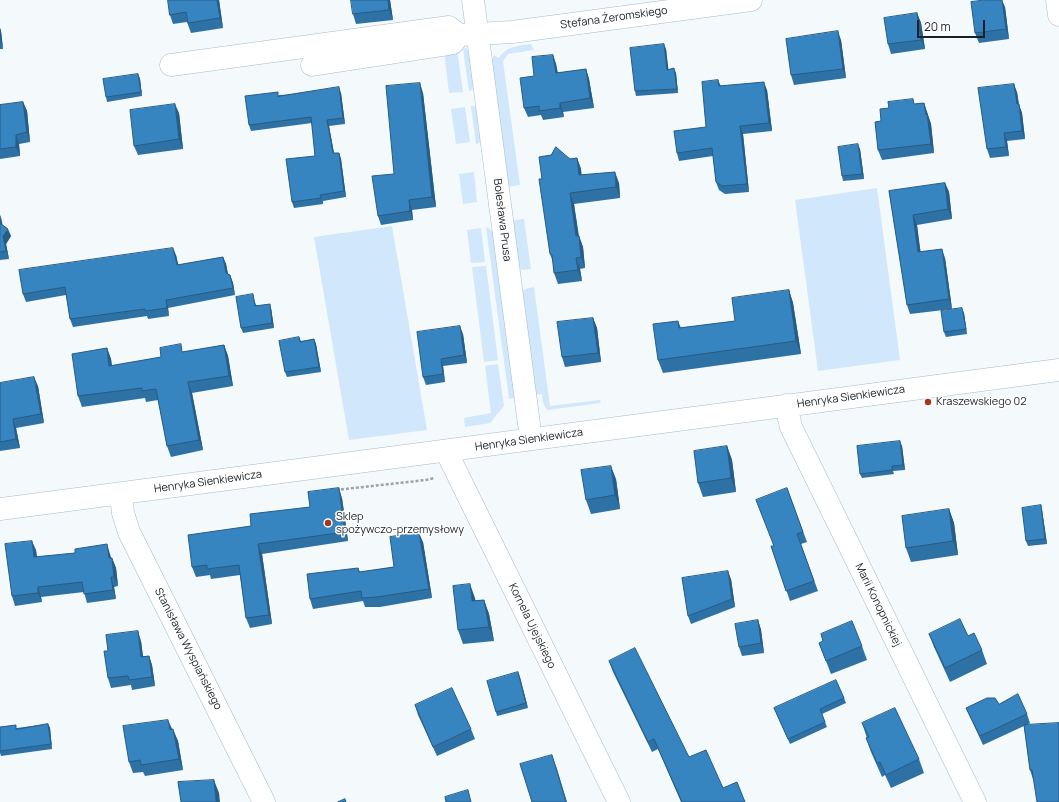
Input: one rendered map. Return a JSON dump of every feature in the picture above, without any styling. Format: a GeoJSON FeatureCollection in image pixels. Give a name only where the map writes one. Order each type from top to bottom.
{"type":"FeatureCollection","features":[{"type":"Feature","properties":{"kind":"street","name":"Bolesława Prusa"},"geometry":{"type":"LineString","coordinates":[[473,0],[468,34],[531,439]]}},
{"type":"Feature","properties":{"kind":"street","name":"Stefana Żeromskiego"},"geometry":{"type":"LineString","coordinates":[[468,34],[512,32],[751,0]]}},
{"type":"Feature","properties":{"kind":"street"},"geometry":{"type":"LineString","coordinates":[[1057,0],[1059,15]]}},
{"type":"Feature","properties":{"kind":"street"},"geometry":{"type":"LineString","coordinates":[[172,65],[449,27],[468,34]]}},
{"type":"Feature","properties":{"kind":"street"},"geometry":{"type":"LineString","coordinates":[[312,65],[443,46],[453,43],[468,34]]}},
{"type":"Feature","properties":{"kind":"street","name":"Henryka Sienkiewicza"},"geometry":{"type":"LineString","coordinates":[[0,510],[1059,370]]}},
{"type":"Feature","properties":{"kind":"street","name":"Marii Konopnickiej"},"geometry":{"type":"LineString","coordinates":[[786,406],[791,427],[975,802]]}},
{"type":"Feature","properties":{"kind":"street","name":"Kornela Ujejskiego"},"geometry":{"type":"LineString","coordinates":[[446,451],[619,802]]}},
{"type":"Feature","properties":{"kind":"street","name":"Stanisława Wyspiańskiego"},"geometry":{"type":"LineString","coordinates":[[121,494],[123,513],[129,532],[264,802]]}},
{"type":"Feature","properties":{"kind":"shaded area"},"geometry":{"type":"Polygon","coordinates":[[[531,44],[534,50],[508,54],[503,61],[520,185],[507,187],[491,63],[494,55],[499,58],[509,49],[531,44]]]}},
{"type":"Feature","properties":{"kind":"shaded area"},"geometry":{"type":"Polygon","coordinates":[[[466,48],[470,52],[475,86],[469,91],[463,49],[466,48]]]}},
{"type":"Feature","properties":{"kind":"shaded area"},"geometry":{"type":"Polygon","coordinates":[[[457,49],[463,92],[449,93],[444,51],[457,49]]]}},
{"type":"Feature","properties":{"kind":"shaded area"},"geometry":{"type":"Polygon","coordinates":[[[471,106],[478,109],[482,139],[476,144],[471,106]]]}},
{"type":"Feature","properties":{"kind":"shaded area"},"geometry":{"type":"Polygon","coordinates":[[[465,107],[470,142],[456,144],[451,109],[465,107]]]}},
{"type":"Feature","properties":{"kind":"shaded area"},"geometry":{"type":"Polygon","coordinates":[[[474,172],[477,202],[463,204],[459,174],[474,172]]]}},
{"type":"Feature","properties":{"kind":"shaded area"},"geometry":{"type":"Polygon","coordinates":[[[877,188],[900,360],[818,371],[795,200],[877,188]]]}},
{"type":"Feature","properties":{"kind":"shaded area"},"geometry":{"type":"Polygon","coordinates":[[[524,219],[531,269],[522,270],[517,267],[511,225],[515,220],[524,219]]]}},
{"type":"Feature","properties":{"kind":"shaded area"},"geometry":{"type":"Polygon","coordinates":[[[392,226],[427,430],[349,440],[314,237],[392,226]]]}},
{"type":"Feature","properties":{"kind":"shaded area"},"geometry":{"type":"Polygon","coordinates":[[[486,227],[493,231],[515,398],[509,399],[486,227]]]}},
{"type":"Feature","properties":{"kind":"shaded area"},"geometry":{"type":"Polygon","coordinates":[[[481,228],[485,262],[471,263],[467,230],[481,228]]]}},
{"type":"Feature","properties":{"kind":"shaded area"},"geometry":{"type":"Polygon","coordinates":[[[486,266],[498,360],[484,362],[472,267],[486,266]]]}},
{"type":"Feature","properties":{"kind":"shaded area"},"geometry":{"type":"Polygon","coordinates":[[[534,287],[550,406],[600,400],[601,403],[547,410],[543,403],[542,394],[534,395],[520,294],[525,289],[534,287]]]}},
{"type":"Feature","properties":{"kind":"shaded area"},"geometry":{"type":"Polygon","coordinates":[[[498,364],[504,406],[490,423],[465,427],[464,418],[491,413],[485,366],[498,364]]]}},
{"type":"Feature","properties":{"kind":"building"},"geometry":{"type":"Polygon","coordinates":[[[168,0],[217,0],[220,18],[188,23],[186,12],[170,15],[168,0]]]}},
{"type":"Feature","properties":{"kind":"building"},"geometry":{"type":"Polygon","coordinates":[[[351,0],[388,0],[389,10],[353,14],[351,0]]]}},
{"type":"Feature","properties":{"kind":"building"},"geometry":{"type":"Polygon","coordinates":[[[1002,0],[1006,29],[975,33],[971,2],[1002,0]]]}},
{"type":"Feature","properties":{"kind":"building"},"geometry":{"type":"Polygon","coordinates":[[[917,13],[921,40],[888,44],[884,18],[917,13]]]}},
{"type":"Feature","properties":{"kind":"building"},"geometry":{"type":"Polygon","coordinates":[[[838,31],[843,69],[791,75],[786,39],[838,31]]]}},
{"type":"Feature","properties":{"kind":"building"},"geometry":{"type":"Polygon","coordinates":[[[664,44],[667,70],[674,68],[677,89],[635,91],[630,48],[664,44]]]}},
{"type":"Feature","properties":{"kind":"building"},"geometry":{"type":"Polygon","coordinates":[[[553,55],[556,73],[586,69],[590,98],[560,103],[560,108],[539,111],[539,106],[524,108],[520,78],[534,76],[532,57],[553,55]]]}},
{"type":"Feature","properties":{"kind":"building"},"geometry":{"type":"Polygon","coordinates":[[[138,74],[141,92],[106,97],[103,79],[138,74]]]}},
{"type":"Feature","properties":{"kind":"building"},"geometry":{"type":"Polygon","coordinates":[[[718,80],[719,86],[764,82],[769,123],[740,126],[747,184],[722,186],[716,182],[712,148],[677,153],[674,131],[706,127],[702,82],[718,80]]]}},
{"type":"Feature","properties":{"kind":"building"},"geometry":{"type":"Polygon","coordinates":[[[420,83],[432,197],[409,200],[410,211],[378,216],[372,176],[394,174],[386,86],[420,83]]]}},
{"type":"Feature","properties":{"kind":"building"},"geometry":{"type":"Polygon","coordinates":[[[1014,84],[1017,104],[1019,104],[1022,131],[1004,133],[1006,147],[987,149],[978,88],[1014,84]]]}},
{"type":"Feature","properties":{"kind":"building"},"geometry":{"type":"Polygon","coordinates":[[[339,87],[343,118],[327,120],[333,153],[339,153],[344,191],[320,195],[321,198],[292,202],[286,159],[315,156],[311,117],[249,125],[245,96],[278,92],[278,96],[339,87]]]}},
{"type":"Feature","properties":{"kind":"building"},"geometry":{"type":"Polygon","coordinates":[[[913,99],[914,104],[924,103],[931,144],[878,150],[875,122],[881,121],[880,109],[889,108],[888,102],[913,99]]]}},
{"type":"Feature","properties":{"kind":"building"},"geometry":{"type":"Polygon","coordinates":[[[23,102],[27,132],[16,135],[16,147],[0,149],[0,105],[23,102]]]}},
{"type":"Feature","properties":{"kind":"building"},"geometry":{"type":"Polygon","coordinates":[[[175,104],[179,139],[134,146],[130,110],[175,104]]]}},
{"type":"Feature","properties":{"kind":"building"},"geometry":{"type":"Polygon","coordinates":[[[858,144],[862,174],[842,176],[838,147],[858,144]]]}},
{"type":"Feature","properties":{"kind":"building"},"geometry":{"type":"Polygon","coordinates":[[[556,147],[570,159],[577,158],[579,175],[615,172],[616,187],[570,193],[576,236],[579,236],[581,257],[576,258],[578,270],[554,273],[539,179],[542,179],[539,157],[551,155],[556,147]]]}},
{"type":"Feature","properties":{"kind":"building"},"geometry":{"type":"Polygon","coordinates":[[[945,183],[948,209],[913,215],[918,252],[942,249],[949,299],[907,305],[889,191],[945,183]]]}},
{"type":"Feature","properties":{"kind":"building"},"geometry":{"type":"Polygon","coordinates":[[[0,219],[1,224],[8,229],[3,236],[6,251],[0,252],[0,219]]]}},
{"type":"Feature","properties":{"kind":"building"},"geometry":{"type":"Polygon","coordinates":[[[173,248],[177,265],[223,257],[226,273],[230,275],[233,288],[166,300],[167,308],[145,311],[145,309],[70,319],[65,287],[23,294],[19,270],[173,248]]]}},
{"type":"Feature","properties":{"kind":"building"},"geometry":{"type":"Polygon","coordinates":[[[789,290],[796,341],[658,360],[653,324],[678,321],[679,328],[735,321],[732,298],[789,290]]]}},
{"type":"Feature","properties":{"kind":"building"},"geometry":{"type":"Polygon","coordinates":[[[253,294],[255,306],[270,304],[272,323],[241,328],[236,297],[253,294]]]}},
{"type":"Feature","properties":{"kind":"building"},"geometry":{"type":"Polygon","coordinates":[[[962,308],[966,329],[944,332],[941,311],[962,308]]]}},
{"type":"Feature","properties":{"kind":"building"},"geometry":{"type":"Polygon","coordinates":[[[593,318],[598,353],[562,357],[557,322],[593,318]]]}},
{"type":"Feature","properties":{"kind":"building"},"geometry":{"type":"Polygon","coordinates":[[[460,326],[464,355],[441,359],[443,374],[423,377],[417,332],[460,326]]]}},
{"type":"Feature","properties":{"kind":"building"},"geometry":{"type":"Polygon","coordinates":[[[299,337],[300,342],[314,339],[319,367],[285,372],[279,341],[299,337]]]}},
{"type":"Feature","properties":{"kind":"building"},"geometry":{"type":"Polygon","coordinates":[[[181,344],[182,352],[224,345],[229,376],[188,382],[199,440],[167,446],[156,389],[142,391],[142,388],[78,396],[72,354],[107,348],[109,366],[161,357],[160,348],[181,344]]]}},
{"type":"Feature","properties":{"kind":"building"},"geometry":{"type":"Polygon","coordinates":[[[34,377],[41,414],[13,419],[16,439],[0,442],[0,383],[34,377]]]}},
{"type":"Feature","properties":{"kind":"building"},"geometry":{"type":"Polygon","coordinates":[[[900,441],[903,465],[892,466],[892,470],[860,474],[857,446],[900,441]]]}},
{"type":"Feature","properties":{"kind":"building"},"geometry":{"type":"Polygon","coordinates":[[[727,446],[731,478],[698,483],[694,451],[727,446]]]}},
{"type":"Feature","properties":{"kind":"building"},"geometry":{"type":"Polygon","coordinates":[[[611,466],[615,495],[586,500],[581,470],[611,466]]]}},
{"type":"Feature","properties":{"kind":"building"},"geometry":{"type":"Polygon","coordinates":[[[339,488],[345,532],[258,544],[269,615],[246,618],[239,565],[207,569],[207,565],[192,567],[188,535],[251,526],[250,514],[310,507],[308,492],[339,488]]]}},
{"type":"Feature","properties":{"kind":"building"},"geometry":{"type":"Polygon","coordinates":[[[787,488],[803,532],[797,534],[814,581],[786,591],[771,546],[774,546],[756,500],[787,488]]]}},
{"type":"Feature","properties":{"kind":"building"},"geometry":{"type":"Polygon","coordinates":[[[1041,505],[1045,539],[1026,541],[1022,508],[1041,505]]]}},
{"type":"Feature","properties":{"kind":"building"},"geometry":{"type":"Polygon","coordinates":[[[949,509],[953,541],[906,548],[902,516],[949,509]]]}},
{"type":"Feature","properties":{"kind":"building"},"geometry":{"type":"Polygon","coordinates":[[[419,533],[429,589],[362,598],[361,591],[310,599],[307,574],[358,568],[359,572],[394,567],[390,537],[419,533]]]}},
{"type":"Feature","properties":{"kind":"building"},"geometry":{"type":"Polygon","coordinates":[[[32,541],[34,557],[75,553],[75,549],[107,544],[109,558],[112,558],[114,577],[111,577],[113,590],[84,594],[82,582],[38,587],[38,593],[12,596],[5,544],[32,541]]]}},
{"type":"Feature","properties":{"kind":"building"},"geometry":{"type":"Polygon","coordinates":[[[728,571],[732,599],[688,616],[682,578],[728,571]]]}},
{"type":"Feature","properties":{"kind":"building"},"geometry":{"type":"Polygon","coordinates":[[[470,584],[472,601],[484,600],[489,627],[458,630],[453,586],[470,584]]]}},
{"type":"Feature","properties":{"kind":"building"},"geometry":{"type":"Polygon","coordinates":[[[960,619],[968,636],[974,633],[982,650],[945,668],[929,634],[960,619]]]}},
{"type":"Feature","properties":{"kind":"building"},"geometry":{"type":"Polygon","coordinates":[[[758,620],[761,643],[739,647],[735,624],[758,620]]]}},
{"type":"Feature","properties":{"kind":"building"},"geometry":{"type":"Polygon","coordinates":[[[852,621],[862,646],[826,661],[819,643],[823,641],[821,634],[852,621]]]}},
{"type":"Feature","properties":{"kind":"building"},"geometry":{"type":"Polygon","coordinates":[[[138,631],[141,657],[149,656],[152,677],[129,680],[128,676],[108,678],[104,651],[108,651],[106,635],[138,631]]]}},
{"type":"Feature","properties":{"kind":"building"},"geometry":{"type":"Polygon","coordinates":[[[635,648],[689,757],[706,750],[723,788],[737,782],[745,802],[682,802],[654,739],[648,742],[609,661],[635,648]]]}},
{"type":"Feature","properties":{"kind":"building"},"geometry":{"type":"Polygon","coordinates":[[[518,672],[526,703],[496,712],[487,681],[518,672]]]}},
{"type":"Feature","properties":{"kind":"building"},"geometry":{"type":"Polygon","coordinates":[[[836,680],[844,698],[820,709],[825,722],[788,739],[774,708],[836,680]]]}},
{"type":"Feature","properties":{"kind":"building"},"geometry":{"type":"Polygon","coordinates":[[[452,688],[471,729],[433,747],[415,705],[452,688]]]}},
{"type":"Feature","properties":{"kind":"building"},"geometry":{"type":"Polygon","coordinates":[[[1018,694],[1027,714],[980,736],[966,708],[987,698],[995,698],[999,704],[1018,694]]]}},
{"type":"Feature","properties":{"kind":"building"},"geometry":{"type":"Polygon","coordinates":[[[895,708],[919,759],[886,775],[880,762],[877,763],[866,738],[869,737],[862,723],[895,708]]]}},
{"type":"Feature","properties":{"kind":"building"},"geometry":{"type":"Polygon","coordinates":[[[168,720],[170,730],[173,729],[179,759],[141,765],[140,760],[129,762],[123,726],[168,720]]]}},
{"type":"Feature","properties":{"kind":"building"},"geometry":{"type":"Polygon","coordinates":[[[1059,723],[1059,802],[1037,802],[1032,770],[1030,770],[1024,725],[1059,723]]]}},
{"type":"Feature","properties":{"kind":"building"},"geometry":{"type":"Polygon","coordinates":[[[48,724],[51,744],[0,751],[0,727],[16,725],[16,729],[48,724]]]}},
{"type":"Feature","properties":{"kind":"building"},"geometry":{"type":"Polygon","coordinates":[[[552,755],[566,802],[532,802],[520,764],[552,755]]]}},
{"type":"Feature","properties":{"kind":"building"},"geometry":{"type":"Polygon","coordinates":[[[214,780],[216,802],[181,802],[178,782],[214,780]]]}},
{"type":"Feature","properties":{"kind":"building"},"geometry":{"type":"Polygon","coordinates":[[[468,790],[471,802],[446,802],[445,797],[468,790]]]}},
{"type":"Feature","properties":{"kind":"building"},"geometry":{"type":"Polygon","coordinates":[[[345,799],[346,802],[338,802],[345,799]]]}},
{"type":"Feature","properties":{"kind":"place","name":"Kraszewskiego 02"},"geometry":{"type":"Point","coordinates":[928,402]}},
{"type":"Feature","properties":{"kind":"place","name":"Sklep spożywczo-przemysłowy"},"geometry":{"type":"Point","coordinates":[328,523]}}]}
